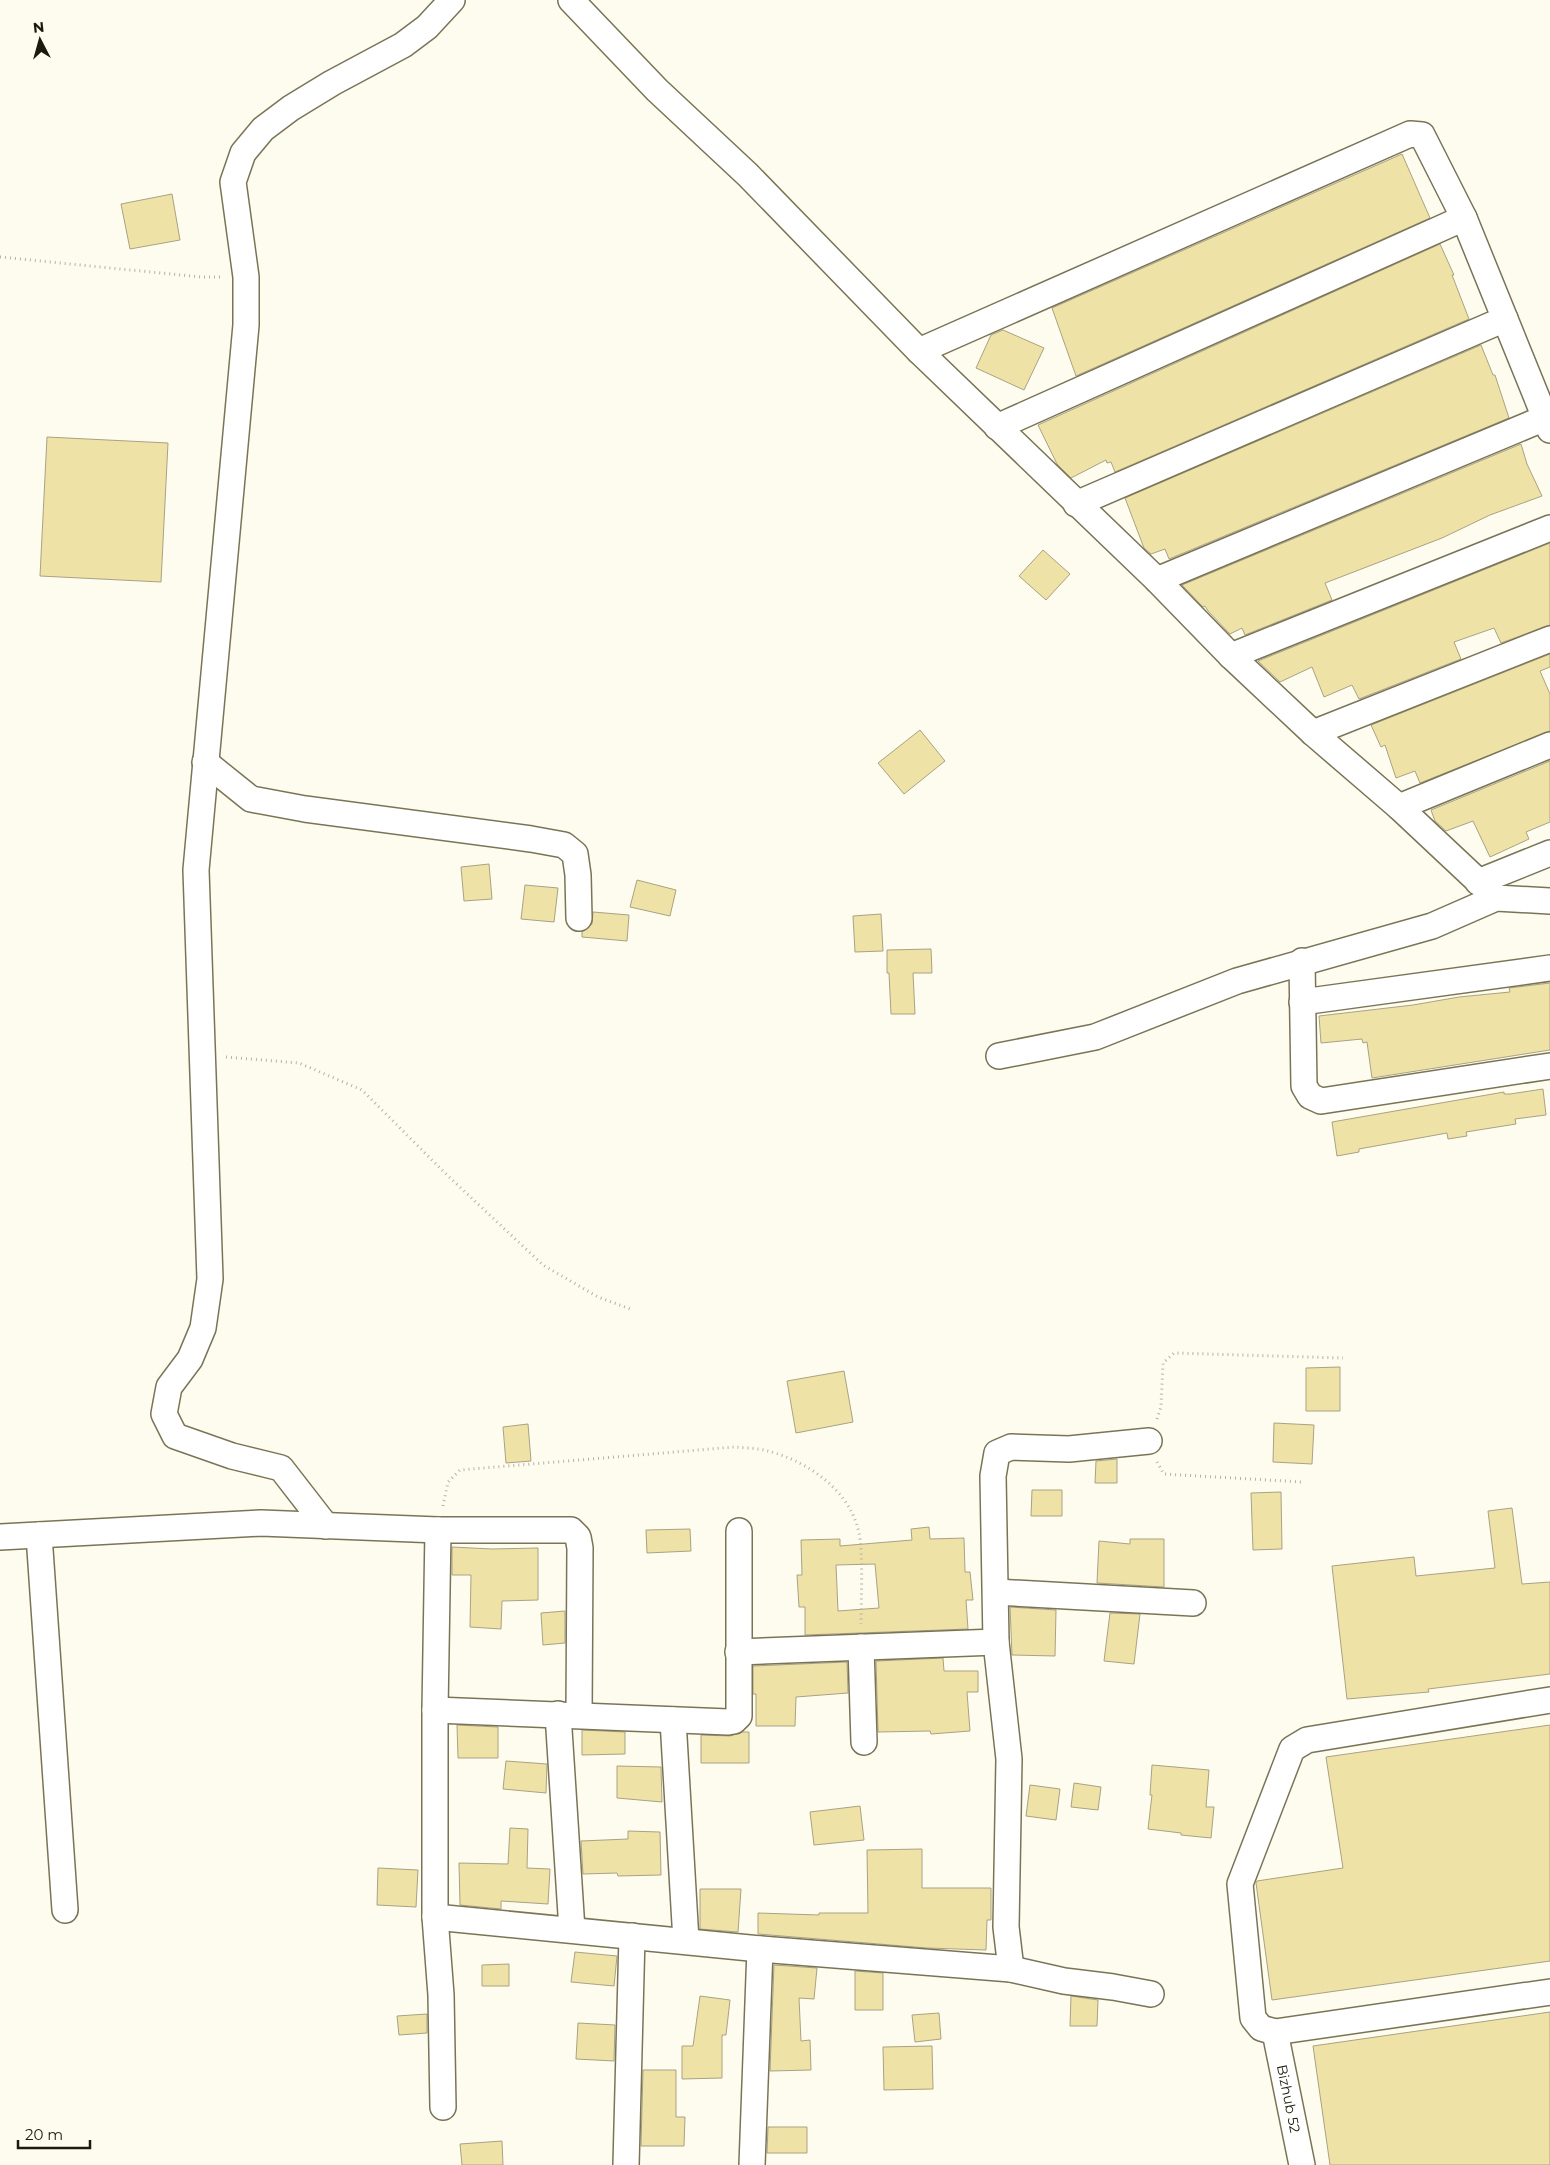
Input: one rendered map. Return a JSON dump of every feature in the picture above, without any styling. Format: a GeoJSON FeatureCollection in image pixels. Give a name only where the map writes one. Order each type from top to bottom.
{"type":"FeatureCollection","features":[{"type":"Feature","properties":{"kind":"street"},"geometry":{"type":"LineString","coordinates":[[326,1526],[281,1468],[232,1456],[175,1436],[164,1414],[169,1387],[190,1359],[203,1328],[210,1279],[196,870],[246,325],[246,277],[233,182],[243,153],[263,129],[291,108],[367,63],[403,45],[427,27],[452,0]]}},
{"type":"Feature","properties":{"kind":"street"},"geometry":{"type":"LineString","coordinates":[[571,0],[656,90],[748,175],[919,351],[1157,580],[1231,656],[1313,733],[1398,807],[1487,890],[1550,902]]}},
{"type":"Feature","properties":{"kind":"street"},"geometry":{"type":"LineString","coordinates":[[919,351],[1410,134],[1422,135],[1464,218],[1548,424],[1157,580]]}},
{"type":"Feature","properties":{"kind":"street"},"geometry":{"type":"LineString","coordinates":[[997,427],[1464,218]]}},
{"type":"Feature","properties":{"kind":"street"},"geometry":{"type":"LineString","coordinates":[[1076,504],[1505,319]]}},
{"type":"Feature","properties":{"kind":"street"},"geometry":{"type":"LineString","coordinates":[[1231,656],[1550,528]]}},
{"type":"Feature","properties":{"kind":"street"},"geometry":{"type":"LineString","coordinates":[[1313,733],[1550,639]]}},
{"type":"Feature","properties":{"kind":"street"},"geometry":{"type":"LineString","coordinates":[[1398,807],[1550,745]]}},
{"type":"Feature","properties":{"kind":"street"},"geometry":{"type":"LineString","coordinates":[[205,762],[251,798],[305,810],[531,839],[564,845],[575,854],[578,875],[579,918]]}},
{"type":"Feature","properties":{"kind":"street"},"geometry":{"type":"LineString","coordinates":[[999,1056],[1095,1037],[1237,981],[1302,961],[1432,926],[1487,890],[1550,853]]}},
{"type":"Feature","properties":{"kind":"street"},"geometry":{"type":"LineString","coordinates":[[1302,961],[1304,1086],[1310,1096],[1321,1101],[1550,1066]]}},
{"type":"Feature","properties":{"kind":"street"},"geometry":{"type":"LineString","coordinates":[[1302,1002],[1550,968]]}},
{"type":"Feature","properties":{"kind":"street"},"geometry":{"type":"LineString","coordinates":[[1011,1969],[1006,1927],[1009,1759],[996,1642],[993,1476],[997,1453],[1011,1447],[1069,1449],[1150,1442]]}},
{"type":"Feature","properties":{"kind":"street"},"geometry":{"type":"LineString","coordinates":[[0,1537],[261,1523],[438,1530],[570,1530],[578,1537],[580,1548],[569,1714],[572,1930]]}},
{"type":"Feature","properties":{"kind":"street"},"geometry":{"type":"LineString","coordinates":[[438,1530],[435,1710],[435,1917],[441,1995],[443,2107]]}},
{"type":"Feature","properties":{"kind":"street"},"geometry":{"type":"LineString","coordinates":[[435,1710],[734,1721],[739,1716],[739,1531]]}},
{"type":"Feature","properties":{"kind":"street"},"geometry":{"type":"LineString","coordinates":[[39,1535],[65,1910]]}},
{"type":"Feature","properties":{"kind":"street"},"geometry":{"type":"LineString","coordinates":[[996,1592],[1193,1603]]}},
{"type":"Feature","properties":{"kind":"street"},"geometry":{"type":"LineString","coordinates":[[738,1652],[996,1642]]}},
{"type":"Feature","properties":{"kind":"street"},"geometry":{"type":"LineString","coordinates":[[862,1648],[864,1742]]}},
{"type":"Feature","properties":{"kind":"street"},"geometry":{"type":"LineString","coordinates":[[1550,1700],[1307,1740],[1292,1749],[1240,1884],[1253,2018],[1261,2028],[1275,2032],[1550,1992]]}},
{"type":"Feature","properties":{"kind":"street"},"geometry":{"type":"LineString","coordinates":[[673,1720],[686,1941]]}},
{"type":"Feature","properties":{"kind":"street"},"geometry":{"type":"LineString","coordinates":[[435,1917],[760,1949],[1011,1969],[1064,1981],[1151,1994]]}},
{"type":"Feature","properties":{"kind":"street"},"geometry":{"type":"LineString","coordinates":[[626,2165],[632,1936]]}},
{"type":"Feature","properties":{"kind":"street"},"geometry":{"type":"LineString","coordinates":[[752,2165],[760,1949]]}},
{"type":"Feature","properties":{"kind":"street","name":"Bizhub 52"},"geometry":{"type":"LineString","coordinates":[[1275,2032],[1302,2165]]}},
{"type":"Feature","properties":{"kind":"path"},"geometry":{"type":"LineString","coordinates":[[0,257],[201,277],[246,277]]}},
{"type":"Feature","properties":{"kind":"path"},"geometry":{"type":"LineString","coordinates":[[203,1055],[299,1063],[362,1090],[447,1175],[543,1265],[598,1297],[633,1310]]}},
{"type":"Feature","properties":{"kind":"path"},"geometry":{"type":"LineString","coordinates":[[1302,1482],[1164,1474],[1160,1470],[1150,1442],[1161,1407],[1163,1362],[1174,1353],[1342,1358]]}},
{"type":"Feature","properties":{"kind":"path"},"geometry":{"type":"LineString","coordinates":[[438,1530],[448,1482],[460,1470],[734,1447],[767,1450],[807,1466],[830,1484],[851,1509],[860,1539],[862,1648]]}},
{"type":"Feature","properties":{"kind":"building"},"geometry":{"type":"Polygon","coordinates":[[[1402,154],[1430,218],[1076,376],[1052,308],[1402,154]]]}},
{"type":"Feature","properties":{"kind":"building"},"geometry":{"type":"Polygon","coordinates":[[[172,194],[180,240],[130,249],[121,204],[172,194]]]}},
{"type":"Feature","properties":{"kind":"building"},"geometry":{"type":"Polygon","coordinates":[[[1440,244],[1454,275],[1452,275],[1469,319],[1115,472],[1111,462],[1107,463],[1106,460],[1071,478],[1057,464],[1038,425],[1440,244]]]}},
{"type":"Feature","properties":{"kind":"building"},"geometry":{"type":"Polygon","coordinates":[[[1003,330],[1044,348],[1024,390],[976,368],[991,335],[1003,330]]]}},
{"type":"Feature","properties":{"kind":"building"},"geometry":{"type":"Polygon","coordinates":[[[1481,345],[1493,375],[1495,375],[1509,418],[1169,559],[1165,549],[1151,554],[1144,548],[1125,498],[1481,345]]]}},
{"type":"Feature","properties":{"kind":"building"},"geometry":{"type":"Polygon","coordinates":[[[47,437],[168,443],[161,582],[40,576],[47,437]]]}},
{"type":"Feature","properties":{"kind":"building"},"geometry":{"type":"Polygon","coordinates":[[[1521,444],[1527,464],[1542,496],[1490,515],[1442,538],[1325,583],[1332,600],[1245,635],[1242,628],[1230,634],[1205,606],[1203,607],[1182,585],[1521,444]]]}},
{"type":"Feature","properties":{"kind":"building"},"geometry":{"type":"Polygon","coordinates":[[[1550,543],[1550,625],[1501,643],[1494,628],[1454,642],[1461,659],[1359,699],[1352,685],[1324,697],[1312,667],[1280,682],[1258,661],[1550,543]]]}},
{"type":"Feature","properties":{"kind":"building"},"geometry":{"type":"Polygon","coordinates":[[[1043,550],[1070,574],[1046,600],[1019,576],[1043,550]]]}},
{"type":"Feature","properties":{"kind":"building"},"geometry":{"type":"Polygon","coordinates":[[[1550,654],[1550,667],[1540,671],[1550,694],[1550,731],[1420,783],[1415,771],[1396,778],[1385,745],[1381,747],[1371,725],[1550,654]]]}},
{"type":"Feature","properties":{"kind":"building"},"geometry":{"type":"Polygon","coordinates":[[[920,730],[945,761],[904,794],[878,763],[920,730]]]}},
{"type":"Feature","properties":{"kind":"building"},"geometry":{"type":"Polygon","coordinates":[[[1550,761],[1550,822],[1526,832],[1529,839],[1490,857],[1473,821],[1446,831],[1435,821],[1431,810],[1550,761]]]}},
{"type":"Feature","properties":{"kind":"building"},"geometry":{"type":"Polygon","coordinates":[[[489,864],[492,899],[464,901],[461,867],[489,864]]]}},
{"type":"Feature","properties":{"kind":"building"},"geometry":{"type":"Polygon","coordinates":[[[637,880],[676,890],[670,916],[630,907],[637,880]]]}},
{"type":"Feature","properties":{"kind":"building"},"geometry":{"type":"Polygon","coordinates":[[[525,885],[558,888],[554,922],[521,919],[525,885]]]}},
{"type":"Feature","properties":{"kind":"building"},"geometry":{"type":"Polygon","coordinates":[[[593,912],[629,915],[627,941],[582,937],[582,932],[592,924],[593,912]]]}},
{"type":"Feature","properties":{"kind":"building"},"geometry":{"type":"Polygon","coordinates":[[[881,914],[883,951],[855,952],[853,916],[881,914]]]}},
{"type":"Feature","properties":{"kind":"building"},"geometry":{"type":"Polygon","coordinates":[[[931,949],[932,973],[913,973],[915,1014],[891,1014],[887,950],[931,949]]]}},
{"type":"Feature","properties":{"kind":"building"},"geometry":{"type":"Polygon","coordinates":[[[1550,983],[1550,1050],[1372,1078],[1367,1042],[1363,1043],[1362,1039],[1321,1043],[1319,1016],[1510,992],[1509,988],[1550,983]]]}},
{"type":"Feature","properties":{"kind":"building"},"geometry":{"type":"Polygon","coordinates":[[[1543,1089],[1546,1115],[1515,1119],[1516,1124],[1466,1132],[1467,1136],[1448,1139],[1447,1133],[1359,1149],[1359,1152],[1337,1156],[1332,1122],[1504,1092],[1504,1094],[1510,1094],[1543,1089]]]}},
{"type":"Feature","properties":{"kind":"building"},"geometry":{"type":"Polygon","coordinates":[[[1340,1367],[1340,1411],[1306,1411],[1306,1368],[1340,1367]]]}},
{"type":"Feature","properties":{"kind":"building"},"geometry":{"type":"Polygon","coordinates":[[[844,1371],[853,1422],[796,1433],[787,1381],[844,1371]]]}},
{"type":"Feature","properties":{"kind":"building"},"geometry":{"type":"Polygon","coordinates":[[[1274,1423],[1314,1425],[1312,1464],[1273,1462],[1274,1423]]]}},
{"type":"Feature","properties":{"kind":"building"},"geometry":{"type":"Polygon","coordinates":[[[528,1424],[531,1461],[506,1463],[503,1427],[528,1424]]]}},
{"type":"Feature","properties":{"kind":"building"},"geometry":{"type":"Polygon","coordinates":[[[1117,1459],[1117,1483],[1095,1483],[1096,1461],[1117,1459]]]}},
{"type":"Feature","properties":{"kind":"building"},"geometry":{"type":"Polygon","coordinates":[[[1032,1490],[1062,1490],[1062,1516],[1031,1516],[1032,1490]]]}},
{"type":"Feature","properties":{"kind":"building"},"geometry":{"type":"Polygon","coordinates":[[[1281,1492],[1282,1549],[1253,1550],[1251,1493],[1281,1492]]]}},
{"type":"Feature","properties":{"kind":"building"},"geometry":{"type":"Polygon","coordinates":[[[1512,1508],[1522,1584],[1550,1582],[1550,1674],[1428,1689],[1429,1692],[1347,1699],[1332,1566],[1414,1557],[1416,1576],[1495,1568],[1488,1511],[1512,1508]]]}},
{"type":"Feature","properties":{"kind":"building"},"geometry":{"type":"Polygon","coordinates":[[[929,1527],[930,1539],[964,1538],[965,1572],[970,1572],[973,1600],[966,1600],[968,1629],[805,1635],[805,1607],[799,1607],[797,1575],[802,1575],[801,1540],[840,1539],[840,1546],[912,1540],[911,1529],[929,1527]],[[875,1564],[836,1565],[838,1611],[879,1608],[875,1564]]]}},
{"type":"Feature","properties":{"kind":"building"},"geometry":{"type":"Polygon","coordinates":[[[690,1529],[691,1551],[647,1553],[646,1530],[690,1529]]]}},
{"type":"Feature","properties":{"kind":"building"},"geometry":{"type":"Polygon","coordinates":[[[1130,1539],[1164,1539],[1164,1587],[1097,1583],[1099,1541],[1130,1544],[1130,1539]]]}},
{"type":"Feature","properties":{"kind":"building"},"geometry":{"type":"Polygon","coordinates":[[[452,1547],[492,1549],[538,1548],[538,1600],[502,1601],[501,1629],[470,1627],[471,1575],[452,1575],[452,1547]]]}},
{"type":"Feature","properties":{"kind":"building"},"geometry":{"type":"Polygon","coordinates":[[[1010,1607],[1056,1610],[1055,1656],[1012,1655],[1010,1607]]]}},
{"type":"Feature","properties":{"kind":"building"},"geometry":{"type":"Polygon","coordinates":[[[565,1611],[565,1643],[543,1645],[541,1613],[565,1611]]]}},
{"type":"Feature","properties":{"kind":"building"},"geometry":{"type":"Polygon","coordinates":[[[1110,1613],[1140,1614],[1134,1664],[1104,1661],[1110,1613]]]}},
{"type":"Feature","properties":{"kind":"building"},"geometry":{"type":"Polygon","coordinates":[[[943,1658],[944,1671],[978,1671],[978,1692],[967,1692],[970,1731],[931,1734],[930,1731],[878,1732],[876,1661],[943,1658]]]}},
{"type":"Feature","properties":{"kind":"building"},"geometry":{"type":"Polygon","coordinates":[[[847,1662],[848,1693],[796,1697],[795,1726],[756,1726],[756,1694],[753,1694],[753,1666],[847,1662]]]}},
{"type":"Feature","properties":{"kind":"building"},"geometry":{"type":"Polygon","coordinates":[[[457,1725],[498,1727],[498,1758],[458,1758],[457,1725]]]}},
{"type":"Feature","properties":{"kind":"building"},"geometry":{"type":"Polygon","coordinates":[[[1550,1725],[1550,1961],[1272,2000],[1256,1883],[1257,1881],[1343,1868],[1326,1757],[1550,1725]]]}},
{"type":"Feature","properties":{"kind":"building"},"geometry":{"type":"Polygon","coordinates":[[[582,1730],[625,1732],[625,1754],[582,1755],[582,1730]]]}},
{"type":"Feature","properties":{"kind":"building"},"geometry":{"type":"Polygon","coordinates":[[[749,1732],[749,1763],[701,1763],[701,1735],[730,1736],[749,1732]]]}},
{"type":"Feature","properties":{"kind":"building"},"geometry":{"type":"Polygon","coordinates":[[[506,1761],[547,1764],[546,1793],[503,1789],[506,1761]]]}},
{"type":"Feature","properties":{"kind":"building"},"geometry":{"type":"Polygon","coordinates":[[[1152,1765],[1209,1770],[1206,1807],[1214,1807],[1211,1838],[1148,1829],[1152,1795],[1150,1795],[1152,1765]]]}},
{"type":"Feature","properties":{"kind":"building"},"geometry":{"type":"Polygon","coordinates":[[[617,1766],[661,1767],[662,1802],[617,1798],[617,1766]]]}},
{"type":"Feature","properties":{"kind":"building"},"geometry":{"type":"Polygon","coordinates":[[[1074,1783],[1101,1787],[1098,1810],[1071,1807],[1074,1783]]]}},
{"type":"Feature","properties":{"kind":"building"},"geometry":{"type":"Polygon","coordinates":[[[1030,1785],[1060,1789],[1056,1820],[1026,1816],[1030,1785]]]}},
{"type":"Feature","properties":{"kind":"building"},"geometry":{"type":"Polygon","coordinates":[[[860,1806],[864,1840],[814,1845],[810,1812],[860,1806]]]}},
{"type":"Feature","properties":{"kind":"building"},"geometry":{"type":"Polygon","coordinates":[[[510,1828],[528,1829],[527,1868],[550,1869],[548,1904],[501,1901],[501,1909],[460,1905],[459,1863],[508,1864],[510,1828]]]}},
{"type":"Feature","properties":{"kind":"building"},"geometry":{"type":"Polygon","coordinates":[[[628,1831],[660,1832],[661,1875],[618,1876],[617,1873],[583,1874],[581,1841],[628,1839],[628,1831]]]}},
{"type":"Feature","properties":{"kind":"building"},"geometry":{"type":"Polygon","coordinates":[[[922,1849],[922,1888],[991,1888],[991,1920],[987,1920],[986,1950],[927,1948],[758,1934],[758,1913],[819,1915],[819,1913],[868,1913],[867,1850],[922,1849]]]}},
{"type":"Feature","properties":{"kind":"building"},"geometry":{"type":"Polygon","coordinates":[[[378,1868],[418,1870],[416,1907],[377,1905],[378,1868]]]}},
{"type":"Feature","properties":{"kind":"building"},"geometry":{"type":"Polygon","coordinates":[[[700,1889],[741,1889],[738,1932],[700,1929],[700,1889]]]}},
{"type":"Feature","properties":{"kind":"building"},"geometry":{"type":"Polygon","coordinates":[[[575,1952],[617,1956],[614,1986],[571,1982],[575,1952]]]}},
{"type":"Feature","properties":{"kind":"building"},"geometry":{"type":"Polygon","coordinates":[[[509,1964],[509,1986],[482,1986],[482,1965],[509,1964]]]}},
{"type":"Feature","properties":{"kind":"building"},"geometry":{"type":"Polygon","coordinates":[[[774,1965],[817,1968],[814,1999],[799,1998],[801,2041],[810,2040],[811,2070],[770,2071],[774,1965]]]}},
{"type":"Feature","properties":{"kind":"building"},"geometry":{"type":"Polygon","coordinates":[[[855,1971],[883,1973],[883,2010],[855,2010],[855,1971]]]}},
{"type":"Feature","properties":{"kind":"building"},"geometry":{"type":"Polygon","coordinates":[[[700,1996],[730,2000],[726,2035],[722,2035],[722,2078],[682,2079],[682,2046],[693,2046],[700,1996]]]}},
{"type":"Feature","properties":{"kind":"building"},"geometry":{"type":"Polygon","coordinates":[[[1071,1996],[1098,2000],[1097,2026],[1070,2026],[1071,1996]]]}},
{"type":"Feature","properties":{"kind":"building"},"geometry":{"type":"Polygon","coordinates":[[[1550,2012],[1550,2165],[1330,2165],[1313,2046],[1550,2012]]]}},
{"type":"Feature","properties":{"kind":"building"},"geometry":{"type":"Polygon","coordinates":[[[939,2013],[941,2039],[915,2042],[912,2015],[939,2013]]]}},
{"type":"Feature","properties":{"kind":"building"},"geometry":{"type":"Polygon","coordinates":[[[427,2014],[427,2033],[399,2035],[397,2016],[427,2014]]]}},
{"type":"Feature","properties":{"kind":"building"},"geometry":{"type":"Polygon","coordinates":[[[578,2023],[615,2025],[614,2061],[576,2059],[578,2023]]]}},
{"type":"Feature","properties":{"kind":"building"},"geometry":{"type":"Polygon","coordinates":[[[932,2046],[933,2089],[884,2090],[883,2047],[932,2046]]]}},
{"type":"Feature","properties":{"kind":"building"},"geometry":{"type":"Polygon","coordinates":[[[643,2070],[676,2070],[676,2117],[685,2117],[684,2146],[641,2146],[643,2070]]]}},
{"type":"Feature","properties":{"kind":"building"},"geometry":{"type":"Polygon","coordinates":[[[768,2127],[807,2127],[807,2153],[767,2153],[768,2127]]]}},
{"type":"Feature","properties":{"kind":"building"},"geometry":{"type":"Polygon","coordinates":[[[502,2141],[503,2165],[462,2165],[460,2144],[502,2141]]]}}]}
